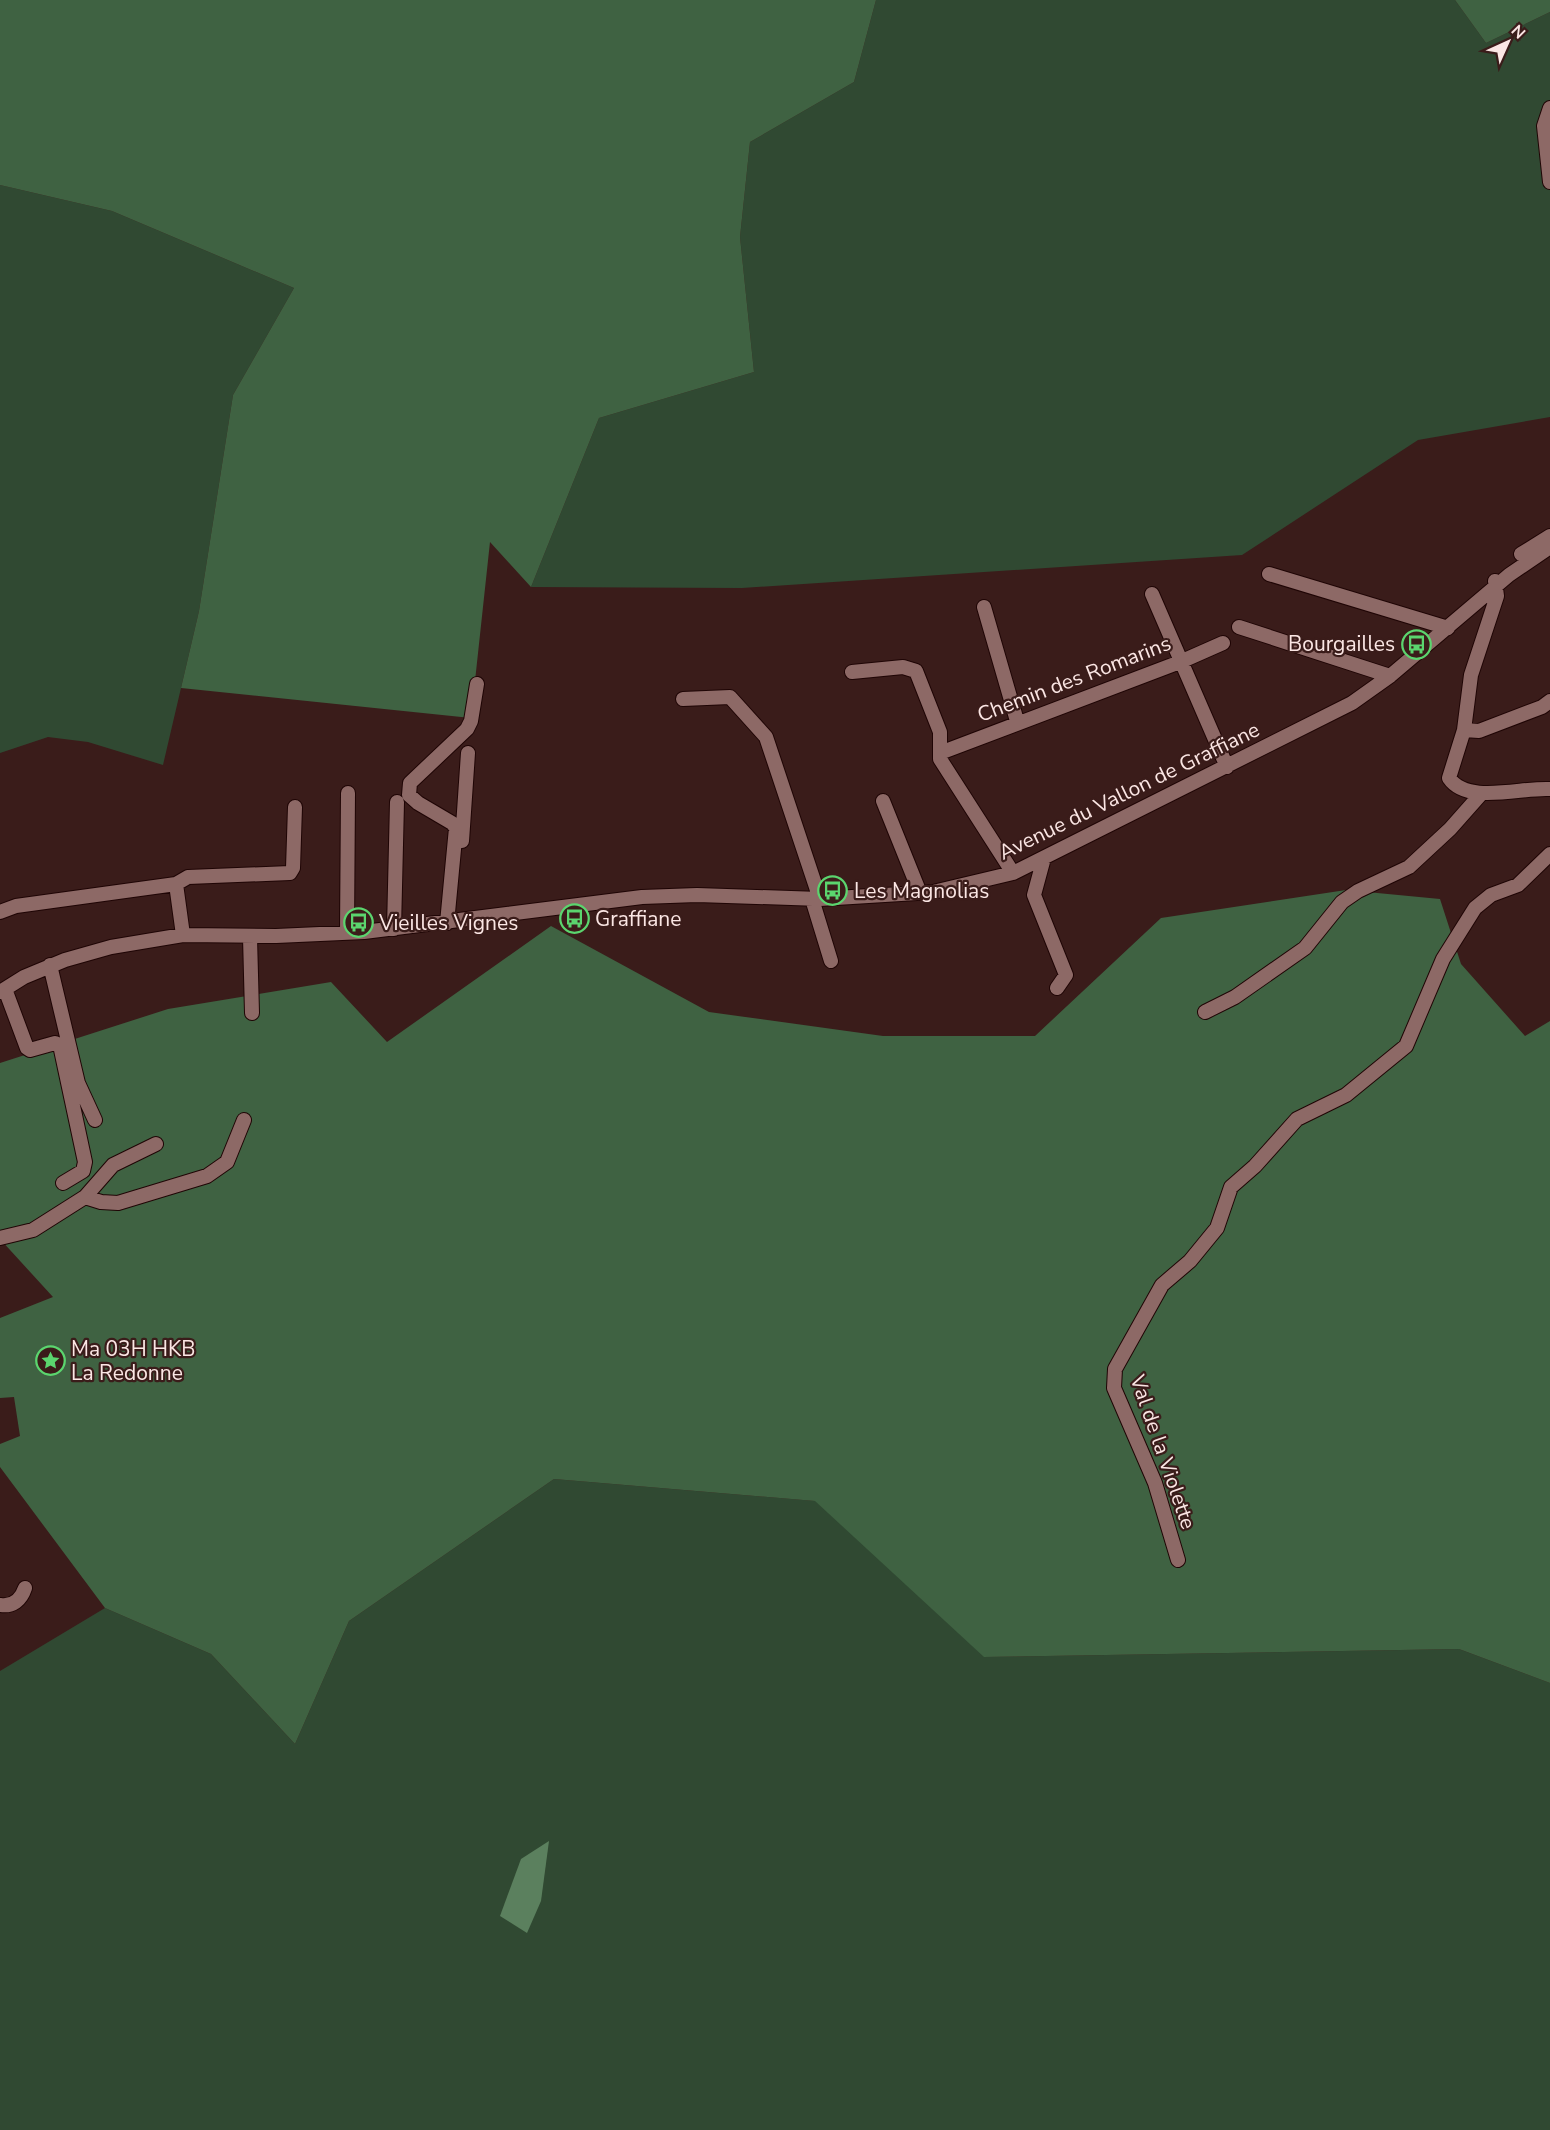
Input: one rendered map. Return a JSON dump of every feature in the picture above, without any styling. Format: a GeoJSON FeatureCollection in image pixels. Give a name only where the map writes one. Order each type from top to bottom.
{"type":"FeatureCollection","features":[{"type":"Feature","properties":{"kind":"street"},"geometry":{"type":"LineString","coordinates":[[1550,108],[1544,126],[1550,182]]}},
{"type":"Feature","properties":{"kind":"street","name":"Avenue du Vallon de Graffiane"},"geometry":{"type":"LineString","coordinates":[[2,991],[50,965],[111,947],[183,935],[250,937],[394,929],[642,897],[697,895],[816,899],[920,892],[1013,873],[1346,706],[1390,676],[1494,581],[1550,536]]}},
{"type":"Feature","properties":{"kind":"street","name":"Avenue du Vallon de Graffiane"},"geometry":{"type":"LineString","coordinates":[[1494,581],[1550,547]]}},
{"type":"Feature","properties":{"kind":"street"},"geometry":{"type":"LineString","coordinates":[[1269,574],[1446,626]]}},
{"type":"Feature","properties":{"kind":"street"},"geometry":{"type":"LineString","coordinates":[[1494,581],[1497,596],[1468,684],[1464,730],[1449,778],[1464,790],[1481,794],[1550,789]]}},
{"type":"Feature","properties":{"kind":"street"},"geometry":{"type":"LineString","coordinates":[[1152,594],[1227,767]]}},
{"type":"Feature","properties":{"kind":"street"},"geometry":{"type":"LineString","coordinates":[[984,607],[1017,721]]}},
{"type":"Feature","properties":{"kind":"street"},"geometry":{"type":"LineString","coordinates":[[1239,627],[1390,676]]}},
{"type":"Feature","properties":{"kind":"street","name":"Chemin des Romarins"},"geometry":{"type":"LineString","coordinates":[[940,753],[1017,721],[1180,662],[1223,643]]}},
{"type":"Feature","properties":{"kind":"street"},"geometry":{"type":"LineString","coordinates":[[852,672],[903,667],[916,671],[940,732],[940,753],[944,767],[1013,873]]}},
{"type":"Feature","properties":{"kind":"street"},"geometry":{"type":"LineString","coordinates":[[451,922],[456,828],[409,795],[410,783],[467,729],[471,721],[477,684]]}},
{"type":"Feature","properties":{"kind":"street"},"geometry":{"type":"LineString","coordinates":[[683,699],[730,697],[766,737],[816,899],[831,961]]}},
{"type":"Feature","properties":{"kind":"street"},"geometry":{"type":"LineString","coordinates":[[1464,730],[1479,731],[1542,707],[1550,701]]}},
{"type":"Feature","properties":{"kind":"street"},"geometry":{"type":"LineString","coordinates":[[451,922],[468,753]]}},
{"type":"Feature","properties":{"kind":"street"},"geometry":{"type":"LineString","coordinates":[[347,932],[348,793]]}},
{"type":"Feature","properties":{"kind":"street"},"geometry":{"type":"LineString","coordinates":[[1205,1012],[1235,997],[1305,948],[1342,902],[1358,891],[1409,867],[1450,829],[1481,794]]}},
{"type":"Feature","properties":{"kind":"street"},"geometry":{"type":"LineString","coordinates":[[883,801],[920,892]]}},
{"type":"Feature","properties":{"kind":"street"},"geometry":{"type":"LineString","coordinates":[[394,929],[397,802]]}},
{"type":"Feature","properties":{"kind":"street"},"geometry":{"type":"LineString","coordinates":[[0,912],[16,906],[176,884],[188,878],[290,873],[293,868],[295,807]]}},
{"type":"Feature","properties":{"kind":"street","name":"Val de la Violette"},"geometry":{"type":"LineString","coordinates":[[1178,1560],[1155,1483],[1114,1388],[1115,1369],[1162,1285],[1190,1262],[1217,1228],[1231,1187],[1255,1166],[1297,1119],[1346,1095],[1406,1046],[1443,959],[1475,908],[1491,895],[1518,885],[1550,854]]}},
{"type":"Feature","properties":{"kind":"street"},"geometry":{"type":"LineString","coordinates":[[1044,858],[1034,895],[1066,975],[1057,988]]}},
{"type":"Feature","properties":{"kind":"street"},"geometry":{"type":"LineString","coordinates":[[176,884],[183,935]]}},
{"type":"Feature","properties":{"kind":"street"},"geometry":{"type":"LineString","coordinates":[[250,937],[252,1012]]}},
{"type":"Feature","properties":{"kind":"street"},"geometry":{"type":"LineString","coordinates":[[50,965],[78,1083],[95,1120]]}},
{"type":"Feature","properties":{"kind":"street"},"geometry":{"type":"LineString","coordinates":[[2,991],[27,1048],[30,1050],[55,1043],[60,1045],[85,1162],[83,1171],[63,1183]]}},
{"type":"Feature","properties":{"kind":"street"},"geometry":{"type":"LineString","coordinates":[[85,1197],[100,1202],[118,1203],[207,1176],[227,1162],[244,1120]]}},
{"type":"Feature","properties":{"kind":"street"},"geometry":{"type":"LineString","coordinates":[[0,1238],[33,1230],[85,1197],[113,1165],[156,1144]]}},
{"type":"Feature","properties":{"kind":"street"},"geometry":{"type":"LineString","coordinates":[[0,1605],[15,1604],[22,1597],[25,1588]]}},
{"type":"Feature","properties":{"kind":"shaded area"},"geometry":{"type":"Polygon","coordinates":[[[0,0],[876,0],[854,82],[750,142],[740,237],[754,372],[599,418],[531,587],[490,542],[471,718],[181,688],[199,611],[233,395],[294,288],[112,211],[0,185],[0,0]]]}},
{"type":"Feature","properties":{"kind":"shaded area"},"geometry":{"type":"Polygon","coordinates":[[[876,0],[1455,0],[1486,43],[1550,12],[1550,417],[1418,440],[1242,555],[742,588],[531,587],[599,418],[754,372],[740,237],[750,142],[854,82],[876,0]]]}},
{"type":"Feature","properties":{"kind":"shaded area"},"geometry":{"type":"Polygon","coordinates":[[[1455,0],[1550,0],[1550,12],[1486,43],[1455,0]]]}},
{"type":"Feature","properties":{"kind":"shaded area"},"geometry":{"type":"Polygon","coordinates":[[[0,185],[112,211],[294,288],[233,395],[199,611],[163,765],[88,742],[48,737],[0,753],[0,185]]]}},
{"type":"Feature","properties":{"kind":"shaded area"},"geometry":{"type":"Polygon","coordinates":[[[1346,890],[1440,899],[1461,964],[1525,1036],[1550,1021],[1550,1683],[1459,1649],[984,1657],[815,1501],[554,1479],[349,1621],[295,1744],[211,1654],[105,1608],[0,1467],[0,1444],[20,1436],[14,1397],[0,1398],[0,1318],[53,1297],[0,1239],[0,1063],[168,1009],[331,982],[387,1042],[551,926],[709,1012],[883,1036],[1035,1036],[1161,918],[1346,890]]]}},
{"type":"Feature","properties":{"kind":"shaded area"},"geometry":{"type":"Polygon","coordinates":[[[554,1479],[816,1501],[985,1657],[1459,1649],[1550,1683],[1550,2130],[0,2130],[0,1671],[105,1608],[211,1654],[295,1744],[349,1621],[554,1479]]]}},
{"type":"Feature","properties":{"kind":"shaded area"},"geometry":{"type":"Polygon","coordinates":[[[549,1841],[541,1901],[527,1933],[500,1916],[521,1859],[549,1841]]]}},
{"type":"Feature","properties":{"kind":"place","name":"Bourgailles"},"geometry":{"type":"Point","coordinates":[1416,644]}},
{"type":"Feature","properties":{"kind":"place","name":"Les Magnolias"},"geometry":{"type":"Point","coordinates":[833,891]}},
{"type":"Feature","properties":{"kind":"place","name":"Graffiane"},"geometry":{"type":"Point","coordinates":[574,919]}},
{"type":"Feature","properties":{"kind":"place","name":"Vieilles Vignes"},"geometry":{"type":"Point","coordinates":[358,923]}},
{"type":"Feature","properties":{"kind":"place","name":"Ma 03H HKB La Redonne"},"geometry":{"type":"Point","coordinates":[50,1361]}}]}
